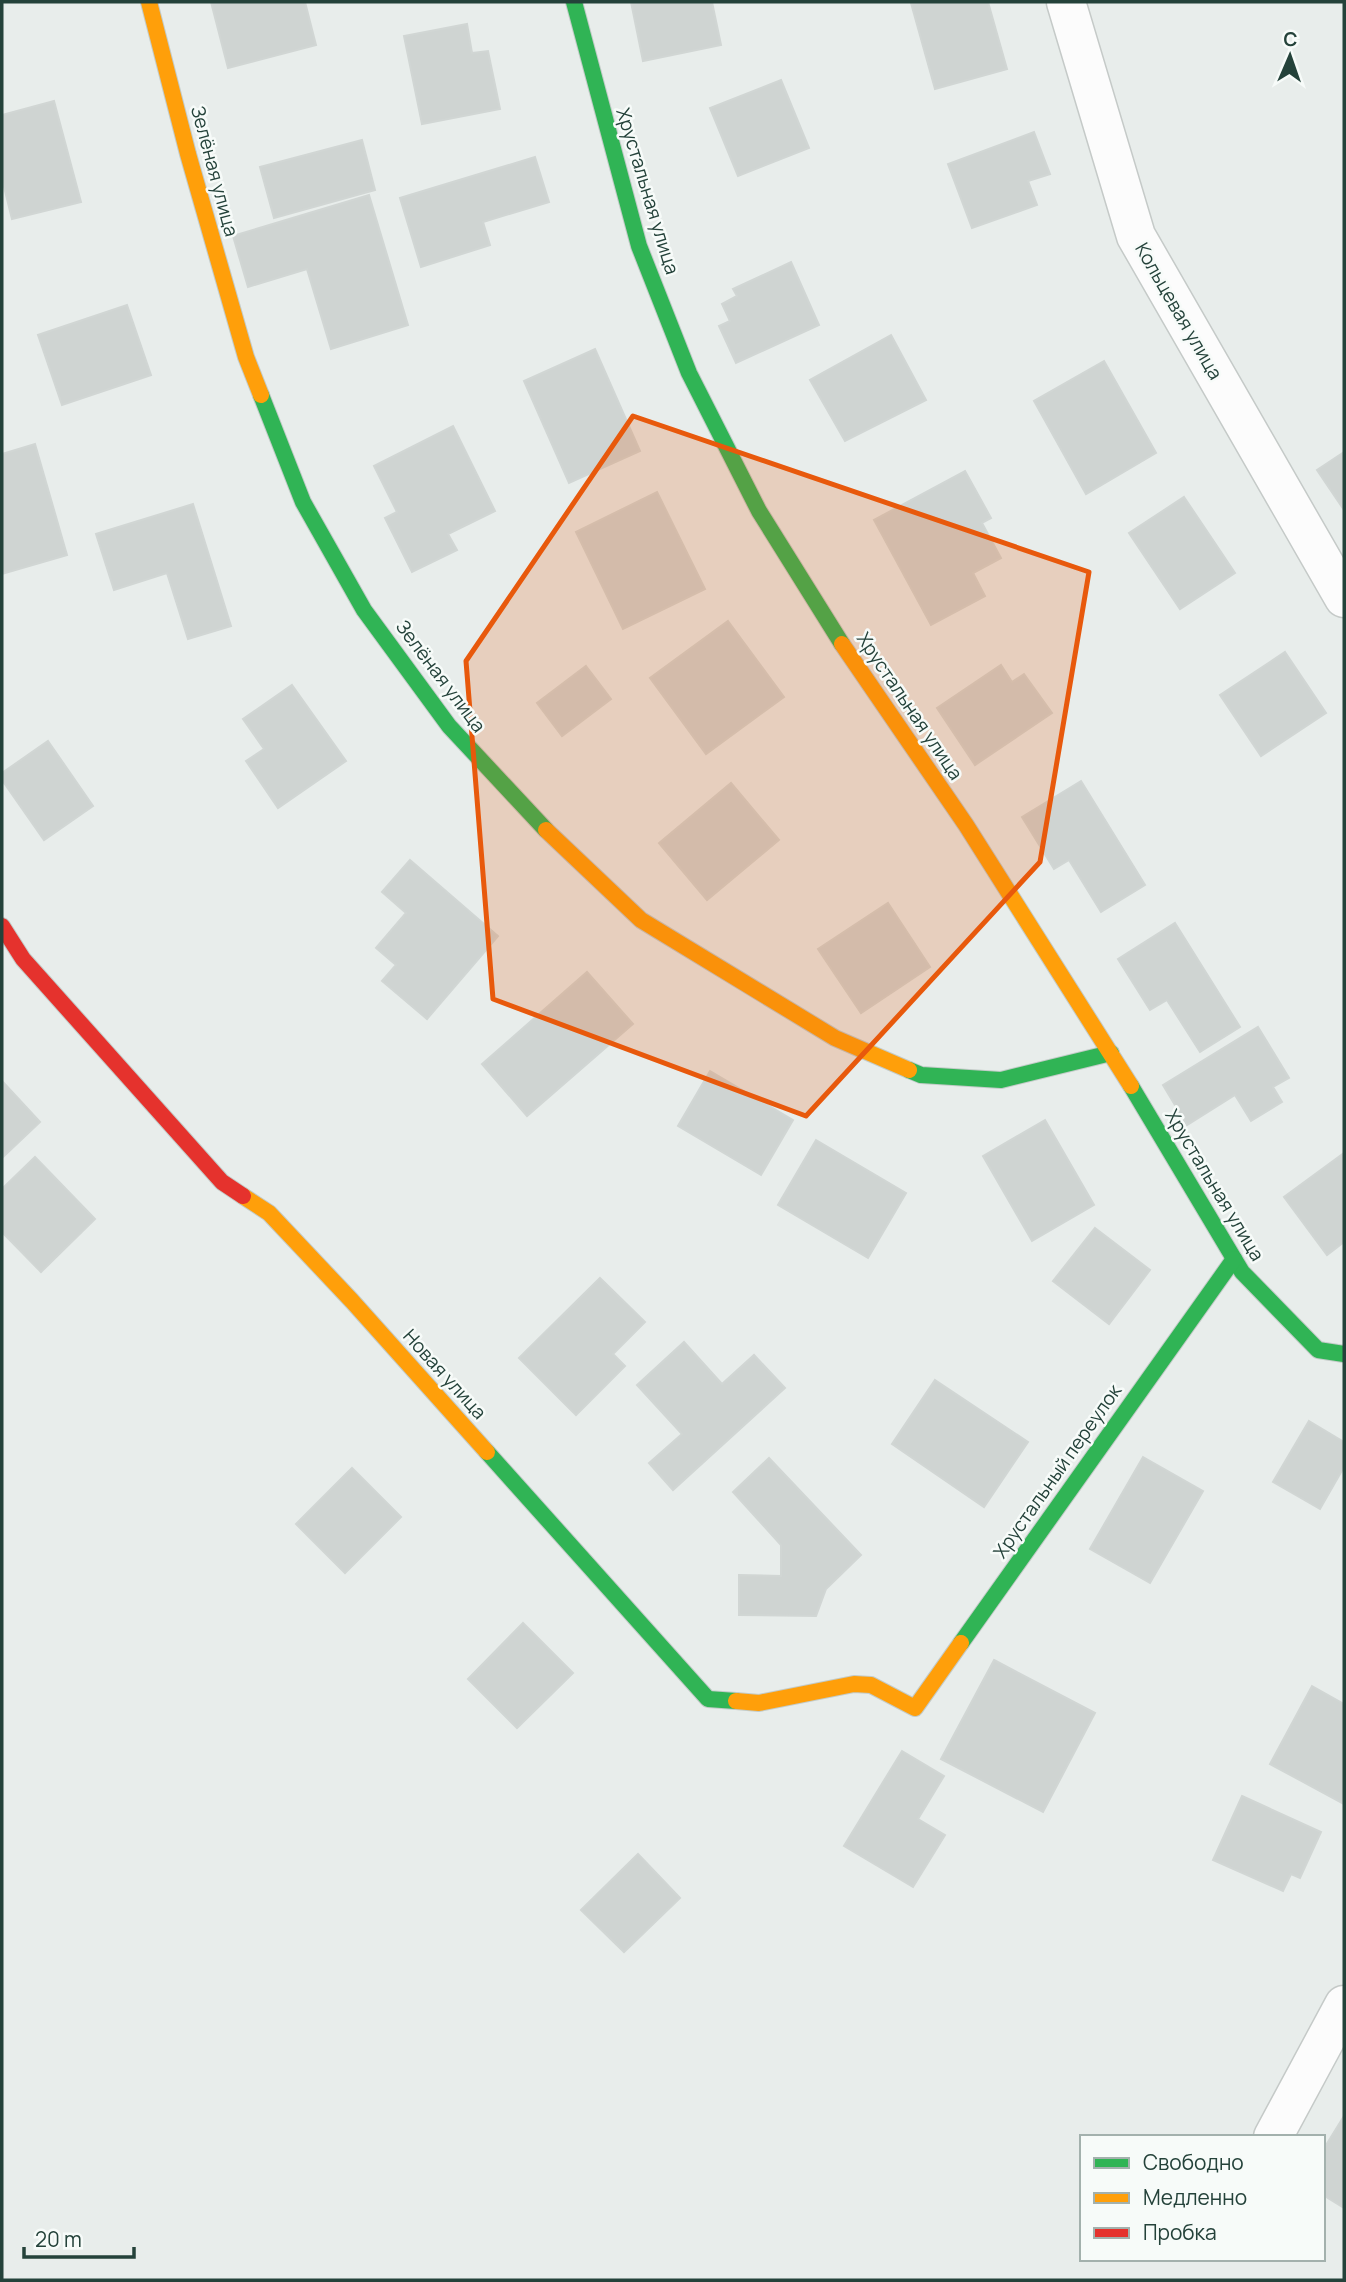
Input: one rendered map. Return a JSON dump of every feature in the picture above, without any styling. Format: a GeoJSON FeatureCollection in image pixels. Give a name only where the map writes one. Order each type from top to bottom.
{"type":"FeatureCollection","features":[{"type":"Feature","properties":{"kind":"street","name":"Зелёная улица"},"geometry":{"type":"LineString","coordinates":[[149,2],[188,154],[246,357],[303,502],[364,610],[449,726],[555,839],[641,920],[835,1038],[920,1075],[1001,1080],[1111,1053]]}},
{"type":"Feature","properties":{"kind":"street","name":"Хрустальная улица"},"geometry":{"type":"LineString","coordinates":[[573,2],[639,246],[694,384],[759,510],[850,657],[966,825],[1111,1053],[1242,1272],[1318,1350],[1344,1354]]}},
{"type":"Feature","properties":{"kind":"street","name":"Кольцевая улица"},"geometry":{"type":"LineString","coordinates":[[1066,2],[1136,236],[1344,598]]}},
{"type":"Feature","properties":{"kind":"street","name":"Новая улица"},"geometry":{"type":"LineString","coordinates":[[2,926],[23,959],[222,1182],[269,1213],[352,1301],[708,1699],[759,1703],[854,1684],[871,1685],[915,1708]]}},
{"type":"Feature","properties":{"kind":"street","name":"Хрустальный переулок"},"geometry":{"type":"LineString","coordinates":[[915,1708],[1234,1259]]}},
{"type":"Feature","properties":{"kind":"street"},"geometry":{"type":"LineString","coordinates":[[1274,2135],[1344,2005]]}},
{"type":"Feature","properties":{"kind":"highlighted area"},"geometry":{"type":"Polygon","coordinates":[[[633,416],[1089,572],[1040,862],[806,1116],[493,999],[466,661],[633,416]]]}},
{"type":"Feature","properties":{"kind":"building"},"geometry":{"type":"Polygon","coordinates":[[[211,2],[305,2],[316,45],[228,68],[211,2]]]}},
{"type":"Feature","properties":{"kind":"building"},"geometry":{"type":"Polygon","coordinates":[[[631,2],[712,2],[721,45],[643,61],[631,2]]]}},
{"type":"Feature","properties":{"kind":"building"},"geometry":{"type":"Polygon","coordinates":[[[988,2],[1007,69],[935,89],[911,3],[988,2]]]}},
{"type":"Feature","properties":{"kind":"building"},"geometry":{"type":"Polygon","coordinates":[[[467,24],[472,53],[488,51],[500,109],[422,124],[404,36],[467,24]]]}},
{"type":"Feature","properties":{"kind":"building"},"geometry":{"type":"Polygon","coordinates":[[[781,80],[809,148],[738,176],[710,108],[781,80]]]}},
{"type":"Feature","properties":{"kind":"building"},"geometry":{"type":"Polygon","coordinates":[[[54,101],[81,202],[12,219],[2,179],[2,115],[54,101]]]}},
{"type":"Feature","properties":{"kind":"building"},"geometry":{"type":"Polygon","coordinates":[[[1034,132],[1050,174],[1028,181],[1037,205],[972,228],[948,164],[1034,132]]]}},
{"type":"Feature","properties":{"kind":"building"},"geometry":{"type":"Polygon","coordinates":[[[362,140],[375,190],[274,218],[260,167],[362,140]]]}},
{"type":"Feature","properties":{"kind":"building"},"geometry":{"type":"Polygon","coordinates":[[[535,157],[549,202],[483,222],[490,245],[421,267],[400,198],[535,157]]]}},
{"type":"Feature","properties":{"kind":"building"},"geometry":{"type":"Polygon","coordinates":[[[369,195],[408,325],[331,349],[307,269],[248,287],[233,236],[369,195]]]}},
{"type":"Feature","properties":{"kind":"building"},"geometry":{"type":"Polygon","coordinates":[[[791,262],[819,325],[736,363],[719,326],[730,321],[722,304],[737,296],[733,289],[791,262]]]}},
{"type":"Feature","properties":{"kind":"building"},"geometry":{"type":"Polygon","coordinates":[[[127,305],[151,375],[62,405],[38,335],[127,305]]]}},
{"type":"Feature","properties":{"kind":"building"},"geometry":{"type":"Polygon","coordinates":[[[891,335],[926,400],[845,441],[810,380],[891,335]]]}},
{"type":"Feature","properties":{"kind":"building"},"geometry":{"type":"Polygon","coordinates":[[[595,349],[640,451],[569,483],[524,381],[595,349]]]}},
{"type":"Feature","properties":{"kind":"building"},"geometry":{"type":"Polygon","coordinates":[[[1104,361],[1156,453],[1086,494],[1034,401],[1104,361]]]}},
{"type":"Feature","properties":{"kind":"building"},"geometry":{"type":"Polygon","coordinates":[[[453,426],[495,511],[448,534],[457,550],[412,572],[385,518],[397,512],[374,466],[453,426]]]}},
{"type":"Feature","properties":{"kind":"building"},"geometry":{"type":"Polygon","coordinates":[[[35,444],[67,555],[2,574],[2,454],[35,444]]]}},
{"type":"Feature","properties":{"kind":"building"},"geometry":{"type":"Polygon","coordinates":[[[1344,452],[1344,510],[1317,470],[1344,452]]]}},
{"type":"Feature","properties":{"kind":"building"},"geometry":{"type":"Polygon","coordinates":[[[965,471],[991,518],[982,523],[1001,558],[973,573],[985,596],[931,625],[874,520],[965,471]]]}},
{"type":"Feature","properties":{"kind":"building"},"geometry":{"type":"Polygon","coordinates":[[[657,492],[705,589],[623,629],[576,532],[657,492]]]}},
{"type":"Feature","properties":{"kind":"building"},"geometry":{"type":"Polygon","coordinates":[[[1184,497],[1235,573],[1180,609],[1129,533],[1184,497]]]}},
{"type":"Feature","properties":{"kind":"building"},"geometry":{"type":"Polygon","coordinates":[[[193,504],[231,626],[188,639],[167,573],[114,590],[96,534],[193,504]]]}},
{"type":"Feature","properties":{"kind":"building"},"geometry":{"type":"Polygon","coordinates":[[[728,621],[784,697],[706,754],[650,678],[728,621]]]}},
{"type":"Feature","properties":{"kind":"building"},"geometry":{"type":"Polygon","coordinates":[[[1285,652],[1326,713],[1261,756],[1220,695],[1285,652]]]}},
{"type":"Feature","properties":{"kind":"building"},"geometry":{"type":"Polygon","coordinates":[[[1001,665],[1012,682],[1024,674],[1052,713],[975,765],[937,708],[1001,665]]]}},
{"type":"Feature","properties":{"kind":"building"},"geometry":{"type":"Polygon","coordinates":[[[586,666],[611,699],[562,736],[537,703],[586,666]]]}},
{"type":"Feature","properties":{"kind":"building"},"geometry":{"type":"Polygon","coordinates":[[[292,685],[346,761],[278,808],[246,761],[264,749],[243,719],[292,685]]]}},
{"type":"Feature","properties":{"kind":"building"},"geometry":{"type":"Polygon","coordinates":[[[48,741],[93,806],[44,840],[2,780],[2,773],[48,741]]]}},
{"type":"Feature","properties":{"kind":"building"},"geometry":{"type":"Polygon","coordinates":[[[1081,781],[1145,885],[1101,912],[1069,860],[1054,869],[1022,817],[1081,781]]]}},
{"type":"Feature","properties":{"kind":"building"},"geometry":{"type":"Polygon","coordinates":[[[731,783],[779,840],[707,900],[659,843],[731,783]]]}},
{"type":"Feature","properties":{"kind":"building"},"geometry":{"type":"Polygon","coordinates":[[[410,860],[498,936],[427,1019],[382,981],[396,965],[376,948],[406,913],[382,892],[410,860]]]}},
{"type":"Feature","properties":{"kind":"building"},"geometry":{"type":"Polygon","coordinates":[[[888,903],[930,967],[861,1013],[818,949],[888,903]]]}},
{"type":"Feature","properties":{"kind":"building"},"geometry":{"type":"Polygon","coordinates":[[[1175,923],[1240,1027],[1200,1052],[1167,1000],[1150,1010],[1118,959],[1175,923]]]}},
{"type":"Feature","properties":{"kind":"building"},"geometry":{"type":"Polygon","coordinates":[[[587,972],[633,1024],[527,1116],[482,1064],[587,972]]]}},
{"type":"Feature","properties":{"kind":"building"},"geometry":{"type":"Polygon","coordinates":[[[1258,1027],[1289,1078],[1273,1087],[1282,1102],[1251,1121],[1235,1095],[1187,1125],[1163,1085],[1258,1027]]]}},
{"type":"Feature","properties":{"kind":"building"},"geometry":{"type":"Polygon","coordinates":[[[710,1071],[793,1120],[761,1175],[678,1126],[710,1071]]]}},
{"type":"Feature","properties":{"kind":"building"},"geometry":{"type":"Polygon","coordinates":[[[2,1081],[40,1122],[2,1158],[2,1081]]]}},
{"type":"Feature","properties":{"kind":"building"},"geometry":{"type":"Polygon","coordinates":[[[1045,1120],[1094,1205],[1032,1241],[983,1156],[1045,1120]]]}},
{"type":"Feature","properties":{"kind":"building"},"geometry":{"type":"Polygon","coordinates":[[[816,1140],[906,1193],[868,1258],[778,1205],[816,1140]]]}},
{"type":"Feature","properties":{"kind":"building"},"geometry":{"type":"Polygon","coordinates":[[[1344,1153],[1344,1242],[1327,1255],[1284,1197],[1344,1153]]]}},
{"type":"Feature","properties":{"kind":"building"},"geometry":{"type":"Polygon","coordinates":[[[35,1157],[95,1219],[41,1272],[2,1232],[2,1189],[35,1157]]]}},
{"type":"Feature","properties":{"kind":"building"},"geometry":{"type":"Polygon","coordinates":[[[1095,1228],[1150,1270],[1109,1324],[1053,1281],[1095,1228]]]}},
{"type":"Feature","properties":{"kind":"building"},"geometry":{"type":"Polygon","coordinates":[[[600,1278],[645,1322],[613,1354],[625,1366],[576,1415],[519,1358],[600,1278]]]}},
{"type":"Feature","properties":{"kind":"building"},"geometry":{"type":"Polygon","coordinates":[[[684,1342],[722,1384],[754,1355],[785,1388],[673,1490],[649,1463],[682,1434],[637,1385],[684,1342]]]}},
{"type":"Feature","properties":{"kind":"building"},"geometry":{"type":"Polygon","coordinates":[[[935,1380],[1028,1442],[984,1507],[892,1444],[935,1380]]]}},
{"type":"Feature","properties":{"kind":"building"},"geometry":{"type":"Polygon","coordinates":[[[1309,1421],[1344,1442],[1344,1467],[1320,1509],[1273,1482],[1309,1421]]]}},
{"type":"Feature","properties":{"kind":"building"},"geometry":{"type":"Polygon","coordinates":[[[1143,1457],[1203,1491],[1150,1583],[1090,1549],[1143,1457]]]}},
{"type":"Feature","properties":{"kind":"building"},"geometry":{"type":"Polygon","coordinates":[[[769,1458],[861,1555],[826,1589],[816,1616],[739,1615],[739,1575],[781,1576],[781,1545],[733,1492],[769,1458]]]}},
{"type":"Feature","properties":{"kind":"building"},"geometry":{"type":"Polygon","coordinates":[[[352,1468],[401,1517],[345,1573],[296,1524],[352,1468]]]}},
{"type":"Feature","properties":{"kind":"building"},"geometry":{"type":"Polygon","coordinates":[[[523,1623],[573,1673],[517,1728],[468,1679],[523,1623]]]}},
{"type":"Feature","properties":{"kind":"building"},"geometry":{"type":"Polygon","coordinates":[[[994,1660],[1095,1713],[1043,1812],[941,1759],[994,1660]]]}},
{"type":"Feature","properties":{"kind":"building"},"geometry":{"type":"Polygon","coordinates":[[[1312,1686],[1344,1704],[1344,1804],[1270,1764],[1312,1686]]]}},
{"type":"Feature","properties":{"kind":"building"},"geometry":{"type":"Polygon","coordinates":[[[902,1751],[944,1776],[918,1819],[945,1835],[913,1887],[844,1846],[902,1751]]]}},
{"type":"Feature","properties":{"kind":"building"},"geometry":{"type":"Polygon","coordinates":[[[1242,1796],[1321,1832],[1300,1878],[1291,1874],[1283,1891],[1213,1860],[1242,1796]]]}},
{"type":"Feature","properties":{"kind":"building"},"geometry":{"type":"Polygon","coordinates":[[[638,1854],[680,1898],[624,1952],[581,1910],[638,1854]]]}},
{"type":"Feature","properties":{"kind":"building"},"geometry":{"type":"Polygon","coordinates":[[[1344,2116],[1344,2208],[1325,2196],[1325,2147],[1344,2116]]]}},
{"type":"Feature","properties":{"kind":"traffic: fast"},"geometry":{"type":"LineString","coordinates":[[574,2],[639,246],[689,373],[759,511],[842,644]]}},
{"type":"Feature","properties":{"kind":"traffic: fast"},"geometry":{"type":"LineString","coordinates":[[261,395],[303,502],[364,610],[449,726],[546,830]]}},
{"type":"Feature","properties":{"kind":"traffic: fast"},"geometry":{"type":"LineString","coordinates":[[909,1070],[921,1075],[1001,1080],[1111,1053]]}},
{"type":"Feature","properties":{"kind":"traffic: fast"},"geometry":{"type":"LineString","coordinates":[[1131,1086],[1242,1272],[1318,1350],[1344,1354]]}},
{"type":"Feature","properties":{"kind":"traffic: fast"},"geometry":{"type":"LineString","coordinates":[[961,1643],[1234,1259]]}},
{"type":"Feature","properties":{"kind":"traffic: fast"},"geometry":{"type":"LineString","coordinates":[[487,1452],[708,1699],[736,1701]]}},
{"type":"Feature","properties":{"kind":"traffic: slow"},"geometry":{"type":"LineString","coordinates":[[149,2],[188,154],[246,357],[261,395]]}},
{"type":"Feature","properties":{"kind":"traffic: slow"},"geometry":{"type":"LineString","coordinates":[[842,644],[966,825],[1131,1086]]}},
{"type":"Feature","properties":{"kind":"traffic: slow"},"geometry":{"type":"LineString","coordinates":[[546,830],[641,920],[835,1038],[909,1070]]}},
{"type":"Feature","properties":{"kind":"traffic: slow"},"geometry":{"type":"LineString","coordinates":[[243,1196],[269,1213],[487,1452]]}},
{"type":"Feature","properties":{"kind":"traffic: slow"},"geometry":{"type":"LineString","coordinates":[[736,1701],[759,1703],[854,1684],[871,1685],[915,1708],[961,1643]]}},
{"type":"Feature","properties":{"kind":"traffic: jam"},"geometry":{"type":"LineString","coordinates":[[2,926],[23,959],[222,1182],[243,1196]]}}]}
